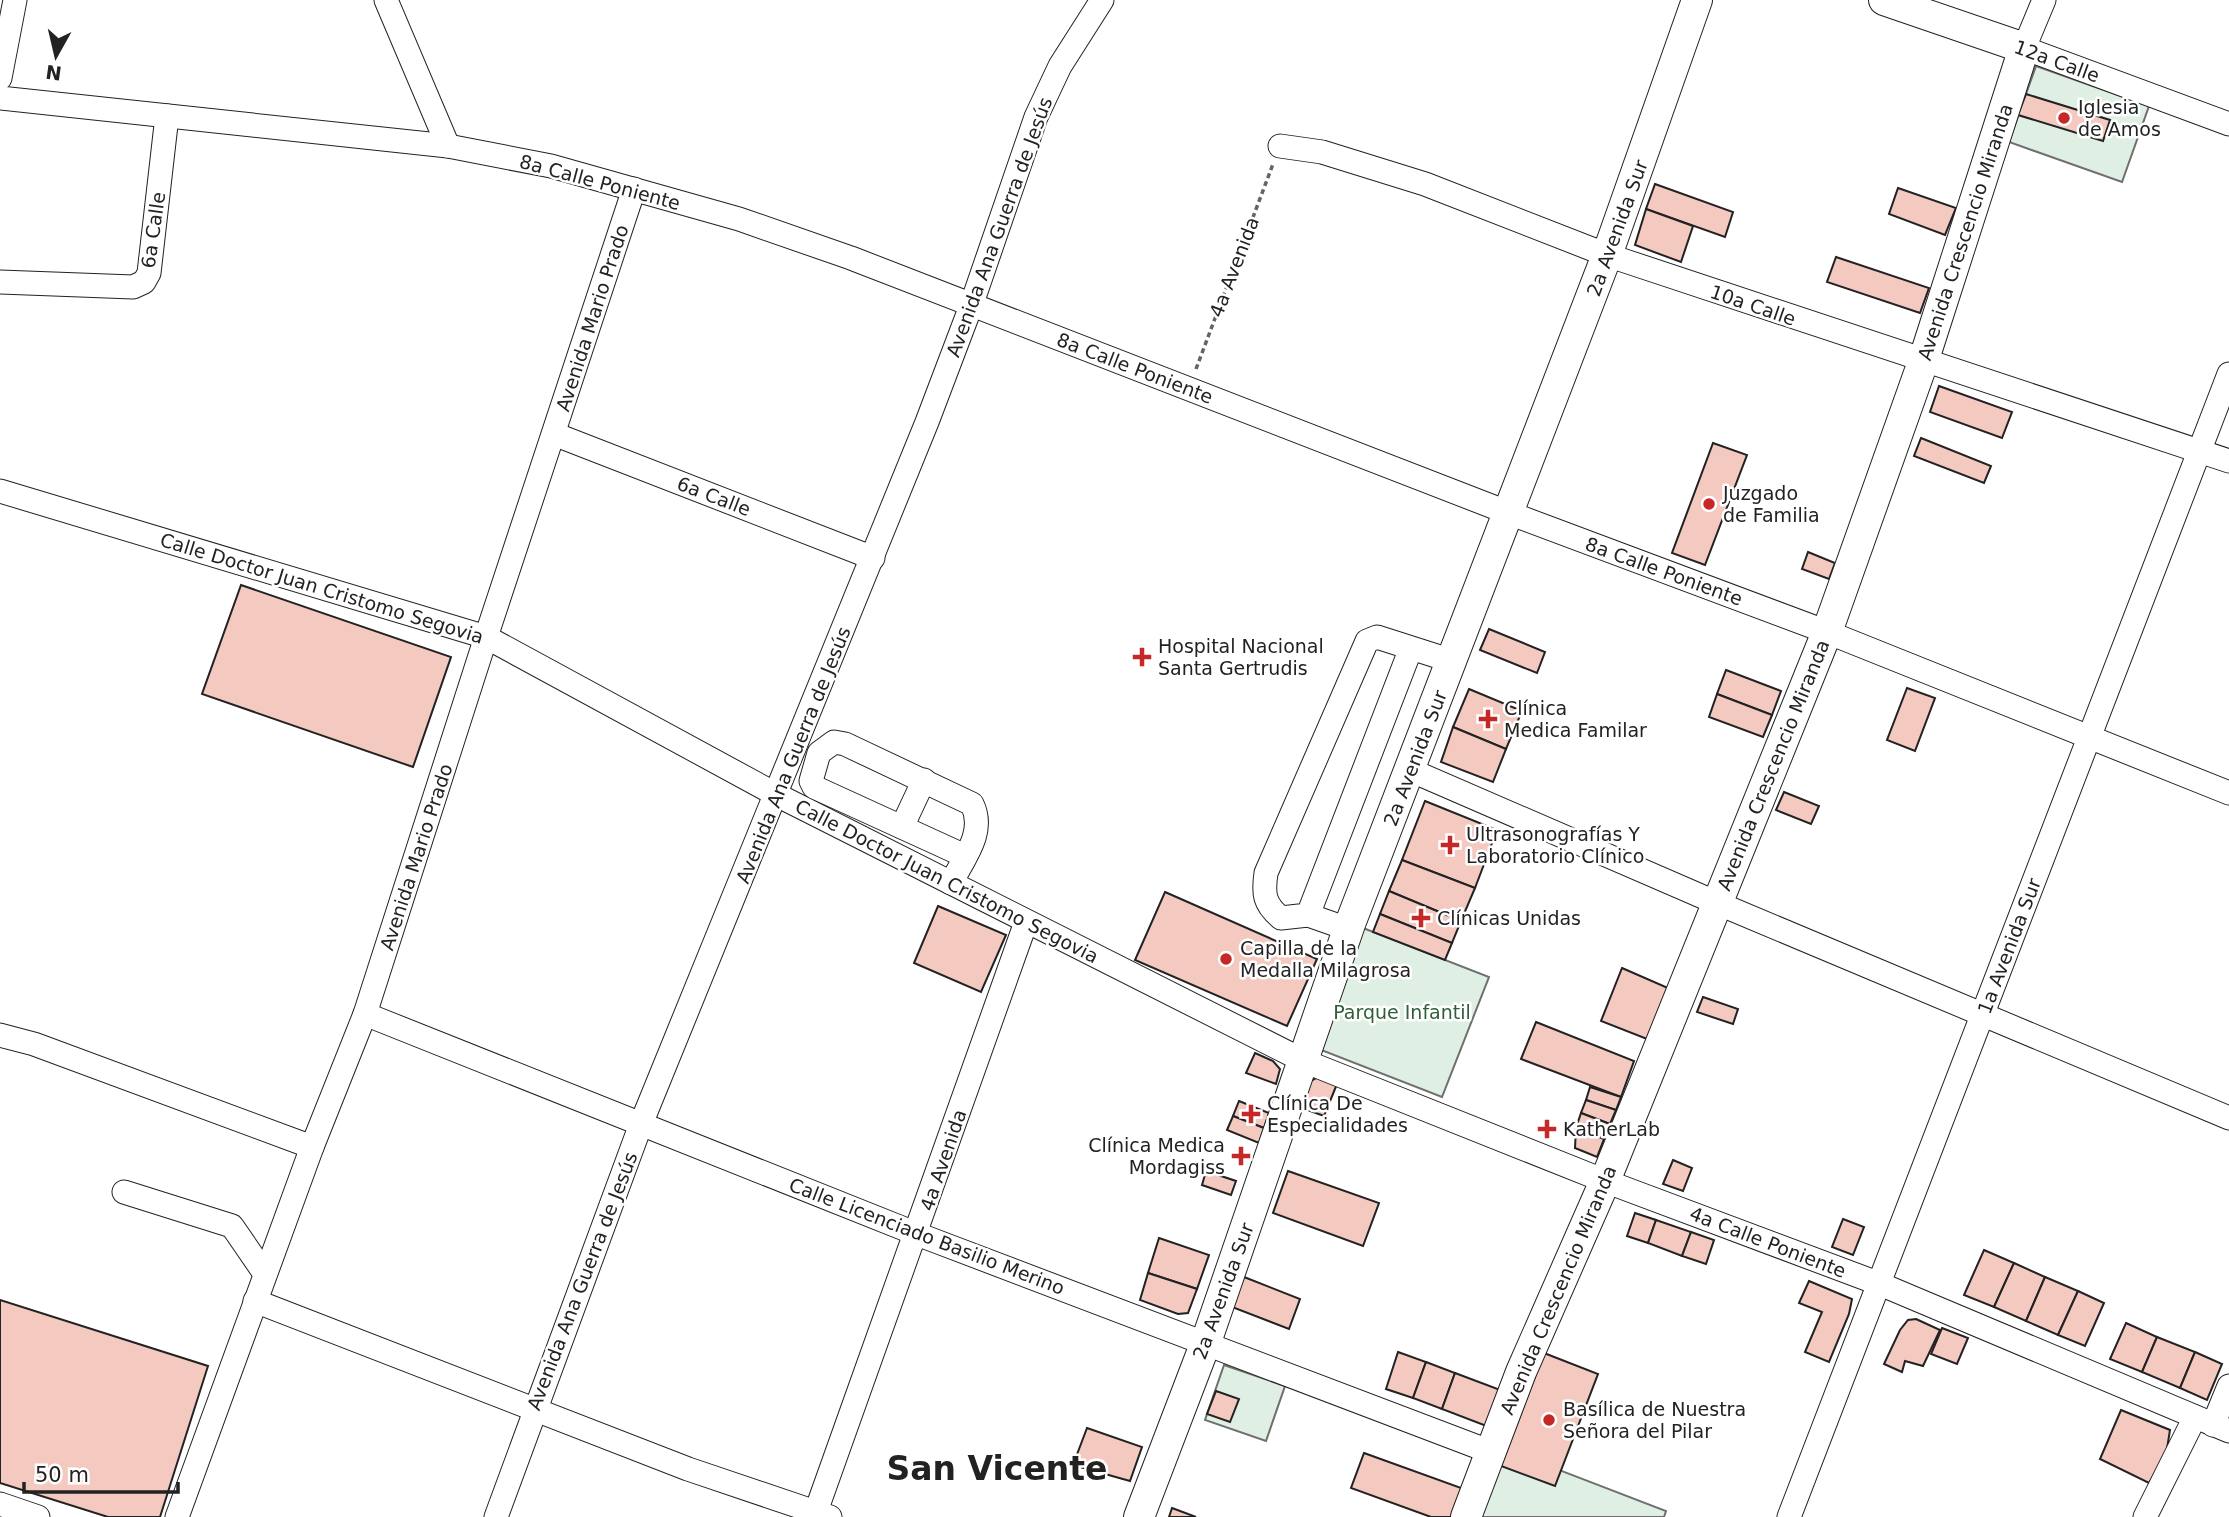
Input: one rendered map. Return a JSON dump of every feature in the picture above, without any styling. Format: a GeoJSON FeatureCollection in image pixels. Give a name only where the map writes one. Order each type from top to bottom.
{"type":"FeatureCollection","features":[{"type":"Feature","properties":{"kind":"main road","name":"2a Avenida Sur"},"geometry":{"type":"LineString","coordinates":[[1139,1517],[1206,1342],[1348,929],[1607,255],[1697,0]]}},
{"type":"Feature","properties":{"kind":"main road","name":"12a Calle"},"geometry":{"type":"LineString","coordinates":[[1884,0],[2024,48]]}},
{"type":"Feature","properties":{"kind":"main road","name":"Avenida Crescencio Miranda"},"geometry":{"type":"LineString","coordinates":[[1466,1517],[1521,1372],[1605,1181],[1827,632],[1923,362],[2024,48]]}},
{"type":"Feature","properties":{"kind":"street"},"geometry":{"type":"LineString","coordinates":[[0,78],[15,0]]}},
{"type":"Feature","properties":{"kind":"street"},"geometry":{"type":"LineString","coordinates":[[386,0],[448,146]]}},
{"type":"Feature","properties":{"kind":"street","name":"Avenida Ana Guerra de Jesús"},"geometry":{"type":"LineString","coordinates":[[496,1517],[641,1124],[873,558],[971,306],[1035,117],[1060,66],[1102,0]]}},
{"type":"Feature","properties":{"kind":"street","name":"Avenida Crescencio Miranda"},"geometry":{"type":"LineString","coordinates":[[2024,48],[2044,0]]}},
{"type":"Feature","properties":{"kind":"street","name":"12a Calle"},"geometry":{"type":"LineString","coordinates":[[2024,48],[2229,124]]}},
{"type":"Feature","properties":{"kind":"street","name":"8a Calle Poniente"},"geometry":{"type":"LineString","coordinates":[[0,98],[448,146],[551,166],[751,223],[850,258],[1509,513],[1827,632],[2229,793]]}},
{"type":"Feature","properties":{"kind":"street","name":"6a Calle"},"geometry":{"type":"LineString","coordinates":[[0,282],[133,287],[144,282],[149,273],[167,116]]}},
{"type":"Feature","properties":{"kind":"street","name":"10a Calle"},"geometry":{"type":"LineString","coordinates":[[1280,146],[1322,152],[1425,184],[1607,255],[1923,362],[2229,461]]}},
{"type":"Feature","properties":{"kind":"street","name":"Avenida Mario Prado"},"geometry":{"type":"LineString","coordinates":[[177,1517],[312,1147],[365,1014],[634,189]]}},
{"type":"Feature","properties":{"kind":"street","name":"1a Avenida Sur"},"geometry":{"type":"LineString","coordinates":[[1789,1517],[1983,1015],[2087,735],[2229,374]]}},
{"type":"Feature","properties":{"kind":"street","name":"6a Calle"},"geometry":{"type":"LineString","coordinates":[[554,434],[873,558]]}},
{"type":"Feature","properties":{"kind":"street","name":"Calle Doctor Juan Cristomo Segovia"},"geometry":{"type":"LineString","coordinates":[[0,491],[486,637],[777,795],[1304,1061]]}},
{"type":"Feature","properties":{"kind":"street"},"geometry":{"type":"LineString","coordinates":[[1348,929],[1308,915],[1281,918],[1269,908],[1263,893],[1266,873],[1367,641],[1377,637],[1452,661]]}},
{"type":"Feature","properties":{"kind":"street"},"geometry":{"type":"LineString","coordinates":[[1308,915],[1411,648]]}},
{"type":"Feature","properties":{"kind":"street"},"geometry":{"type":"LineString","coordinates":[[951,883],[965,856],[978,822],[972,804],[845,744],[834,742],[819,753],[811,781],[814,787],[965,856]]}},
{"type":"Feature","properties":{"kind":"street"},"geometry":{"type":"LineString","coordinates":[[1410,770],[1717,904],[2229,1118]]}},
{"type":"Feature","properties":{"kind":"street"},"geometry":{"type":"LineString","coordinates":[[902,827],[924,780]]}},
{"type":"Feature","properties":{"kind":"street","name":"4a Avenida"},"geometry":{"type":"LineString","coordinates":[[820,1515],[1026,922]]}},
{"type":"Feature","properties":{"kind":"street","name":"Calle Licenciado Basilio Merino"},"geometry":{"type":"LineString","coordinates":[[365,1014],[917,1234],[1491,1452]]}},
{"type":"Feature","properties":{"kind":"street"},"geometry":{"type":"LineString","coordinates":[[0,1035],[34,1044],[312,1147]]}},
{"type":"Feature","properties":{"kind":"street","name":"4a Calle Poniente"},"geometry":{"type":"LineString","coordinates":[[1304,1061],[1605,1181],[1880,1284],[2212,1424]]}},
{"type":"Feature","properties":{"kind":"street"},"geometry":{"type":"LineString","coordinates":[[124,1192],[232,1226],[265,1275]]}},
{"type":"Feature","properties":{"kind":"street"},"geometry":{"type":"LineString","coordinates":[[255,1301],[688,1469],[820,1515]]}},
{"type":"Feature","properties":{"kind":"street"},"geometry":{"type":"LineString","coordinates":[[2145,1517],[2212,1424],[2229,1386]]}},
{"type":"Feature","properties":{"kind":"street"},"geometry":{"type":"LineString","coordinates":[[0,1504],[38,1517]]}},
{"type":"Feature","properties":{"kind":"path","name":"4a Avenida"},"geometry":{"type":"LineString","coordinates":[[1189,388],[1280,146]]}},
{"type":"Feature","properties":{"kind":"green space"},"geometry":{"type":"Polygon","coordinates":[[[2036,66],[2149,106],[2122,182],[2009,142],[2036,66]]]}},
{"type":"Feature","properties":{"kind":"green space","name":"Parque Infantil"},"geometry":{"type":"Polygon","coordinates":[[[1363,928],[1489,977],[1442,1097],[1316,1048],[1363,928]]]}},
{"type":"Feature","properties":{"kind":"green space"},"geometry":{"type":"Polygon","coordinates":[[[1224,1365],[1285,1386],[1266,1441],[1205,1420],[1224,1365]]]}},
{"type":"Feature","properties":{"kind":"green space"},"geometry":{"type":"Polygon","coordinates":[[[1502,1448],[1666,1511],[1664,1517],[1476,1517],[1502,1448]]]}},
{"type":"Feature","properties":{"kind":"building","name":"Iglesia de Amos"},"geometry":{"type":"Polygon","coordinates":[[[2026,94],[2110,120],[2103,141],[2018,115],[2026,94]]]}},
{"type":"Feature","properties":{"kind":"building"},"geometry":{"type":"Polygon","coordinates":[[[1655,184],[1733,212],[1725,237],[1646,209],[1655,184]]]}},
{"type":"Feature","properties":{"kind":"building"},"geometry":{"type":"Polygon","coordinates":[[[1898,188],[1956,208],[1945,235],[1889,214],[1898,188]]]}},
{"type":"Feature","properties":{"kind":"building"},"geometry":{"type":"Polygon","coordinates":[[[1646,209],[1693,226],[1681,262],[1635,245],[1646,209]]]}},
{"type":"Feature","properties":{"kind":"building"},"geometry":{"type":"Polygon","coordinates":[[[1836,257],[1929,288],[1920,313],[1827,282],[1836,257]]]}},
{"type":"Feature","properties":{"kind":"building"},"geometry":{"type":"Polygon","coordinates":[[[1939,386],[2012,412],[2002,438],[1930,412],[1939,386]]]}},
{"type":"Feature","properties":{"kind":"building"},"geometry":{"type":"Polygon","coordinates":[[[1921,438],[1991,466],[1984,483],[1914,456],[1921,438]]]}},
{"type":"Feature","properties":{"kind":"building","name":"Juzgado de Familia"},"geometry":{"type":"Polygon","coordinates":[[[1713,443],[1747,455],[1705,565],[1672,553],[1713,443]]]}},
{"type":"Feature","properties":{"kind":"building"},"geometry":{"type":"Polygon","coordinates":[[[1808,552],[1835,563],[1829,579],[1802,569],[1808,552]]]}},
{"type":"Feature","properties":{"kind":"building"},"geometry":{"type":"Polygon","coordinates":[[[241,585],[451,657],[413,767],[202,694],[241,585]]]}},
{"type":"Feature","properties":{"kind":"building"},"geometry":{"type":"Polygon","coordinates":[[[1489,629],[1545,652],[1537,673],[1480,650],[1489,629]]]}},
{"type":"Feature","properties":{"kind":"building"},"geometry":{"type":"Polygon","coordinates":[[[1726,670],[1781,691],[1772,715],[1717,694],[1726,670]]]}},
{"type":"Feature","properties":{"kind":"building"},"geometry":{"type":"Polygon","coordinates":[[[1907,688],[1935,698],[1915,751],[1887,740],[1907,688]]]}},
{"type":"Feature","properties":{"kind":"building","name":"Clínica Medica Familar"},"geometry":{"type":"Polygon","coordinates":[[[1469,689],[1522,711],[1506,749],[1453,727],[1469,689]]]}},
{"type":"Feature","properties":{"kind":"building"},"geometry":{"type":"Polygon","coordinates":[[[1717,694],[1772,715],[1763,737],[1709,717],[1717,694]]]}},
{"type":"Feature","properties":{"kind":"building"},"geometry":{"type":"Polygon","coordinates":[[[1453,727],[1506,749],[1493,782],[1441,762],[1453,727]]]}},
{"type":"Feature","properties":{"kind":"building"},"geometry":{"type":"Polygon","coordinates":[[[1784,792],[1819,806],[1811,824],[1776,810],[1784,792]]]}},
{"type":"Feature","properties":{"kind":"building","name":"Ultrasonografías Y Laboratorio Clínico"},"geometry":{"type":"Polygon","coordinates":[[[1425,801],[1497,830],[1475,888],[1402,860],[1425,801]]]}},
{"type":"Feature","properties":{"kind":"building"},"geometry":{"type":"Polygon","coordinates":[[[1402,860],[1475,888],[1461,921],[1389,891],[1402,860]]]}},
{"type":"Feature","properties":{"kind":"building","name":"Clínicas Unidas"},"geometry":{"type":"Polygon","coordinates":[[[1389,891],[1461,921],[1452,943],[1380,914],[1389,891]]]}},
{"type":"Feature","properties":{"kind":"building","name":"Capilla de la Medalla Milagrosa"},"geometry":{"type":"Polygon","coordinates":[[[1165,892],[1317,959],[1287,1026],[1135,960],[1165,892]]]}},
{"type":"Feature","properties":{"kind":"building"},"geometry":{"type":"Polygon","coordinates":[[[938,906],[1006,935],[981,992],[914,963],[938,906]]]}},
{"type":"Feature","properties":{"kind":"building"},"geometry":{"type":"Polygon","coordinates":[[[1380,914],[1452,943],[1445,960],[1373,932],[1380,914]]]}},
{"type":"Feature","properties":{"kind":"building"},"geometry":{"type":"Polygon","coordinates":[[[1622,968],[1668,988],[1647,1039],[1601,1021],[1622,968]]]}},
{"type":"Feature","properties":{"kind":"building"},"geometry":{"type":"Polygon","coordinates":[[[1703,997],[1738,1009],[1733,1024],[1697,1012],[1703,997]]]}},
{"type":"Feature","properties":{"kind":"building"},"geometry":{"type":"Polygon","coordinates":[[[1536,1022],[1634,1061],[1621,1097],[1521,1059],[1536,1022]]]}},
{"type":"Feature","properties":{"kind":"building"},"geometry":{"type":"Polygon","coordinates":[[[1255,1053],[1273,1061],[1280,1069],[1276,1084],[1246,1073],[1255,1053]]]}},
{"type":"Feature","properties":{"kind":"building"},"geometry":{"type":"Polygon","coordinates":[[[1318,1077],[1337,1084],[1324,1116],[1296,1106],[1306,1084],[1318,1077]]]}},
{"type":"Feature","properties":{"kind":"building"},"geometry":{"type":"Polygon","coordinates":[[[1590,1087],[1621,1097],[1616,1110],[1586,1100],[1590,1087]]]}},
{"type":"Feature","properties":{"kind":"building"},"geometry":{"type":"Polygon","coordinates":[[[1586,1100],[1616,1110],[1610,1124],[1581,1113],[1586,1100]]]}},
{"type":"Feature","properties":{"kind":"building","name":"Clínica De Especialidades"},"geometry":{"type":"Polygon","coordinates":[[[1239,1101],[1269,1113],[1264,1128],[1233,1116],[1239,1101]]]}},
{"type":"Feature","properties":{"kind":"building"},"geometry":{"type":"Polygon","coordinates":[[[1581,1113],[1610,1124],[1604,1139],[1576,1128],[1581,1113]]]}},
{"type":"Feature","properties":{"kind":"building"},"geometry":{"type":"Polygon","coordinates":[[[1233,1116],[1264,1128],[1259,1143],[1227,1130],[1233,1116]]]}},
{"type":"Feature","properties":{"kind":"building"},"geometry":{"type":"Polygon","coordinates":[[[1576,1128],[1604,1139],[1597,1157],[1575,1148],[1576,1128]]]}},
{"type":"Feature","properties":{"kind":"building"},"geometry":{"type":"Polygon","coordinates":[[[1673,1160],[1692,1168],[1683,1191],[1663,1184],[1673,1160]]]}},
{"type":"Feature","properties":{"kind":"building"},"geometry":{"type":"Polygon","coordinates":[[[1206,1171],[1236,1181],[1231,1195],[1202,1185],[1206,1171]]]}},
{"type":"Feature","properties":{"kind":"building"},"geometry":{"type":"Polygon","coordinates":[[[1288,1171],[1379,1203],[1363,1246],[1273,1213],[1288,1171]]]}},
{"type":"Feature","properties":{"kind":"building"},"geometry":{"type":"Polygon","coordinates":[[[1635,1213],[1656,1220],[1648,1243],[1627,1236],[1635,1213]]]}},
{"type":"Feature","properties":{"kind":"building"},"geometry":{"type":"Polygon","coordinates":[[[1843,1219],[1864,1227],[1853,1255],[1832,1247],[1843,1219]]]}},
{"type":"Feature","properties":{"kind":"building"},"geometry":{"type":"Polygon","coordinates":[[[1656,1220],[1691,1232],[1682,1256],[1648,1243],[1656,1220]]]}},
{"type":"Feature","properties":{"kind":"building"},"geometry":{"type":"Polygon","coordinates":[[[1691,1232],[1714,1240],[1706,1264],[1682,1256],[1691,1232]]]}},
{"type":"Feature","properties":{"kind":"building"},"geometry":{"type":"Polygon","coordinates":[[[1159,1238],[1209,1255],[1197,1289],[1148,1273],[1159,1238]]]}},
{"type":"Feature","properties":{"kind":"building"},"geometry":{"type":"Polygon","coordinates":[[[1984,1250],[2014,1263],[1994,1307],[1964,1295],[1984,1250]]]}},
{"type":"Feature","properties":{"kind":"building"},"geometry":{"type":"Polygon","coordinates":[[[2014,1263],[2045,1277],[2026,1321],[1994,1307],[2014,1263]]]}},
{"type":"Feature","properties":{"kind":"building"},"geometry":{"type":"Polygon","coordinates":[[[1148,1273],[1197,1289],[1188,1313],[1178,1314],[1140,1300],[1148,1273]]]}},
{"type":"Feature","properties":{"kind":"building"},"geometry":{"type":"Polygon","coordinates":[[[1244,1277],[1300,1299],[1289,1329],[1232,1307],[1244,1277]]]}},
{"type":"Feature","properties":{"kind":"building"},"geometry":{"type":"Polygon","coordinates":[[[2045,1277],[2078,1291],[2058,1335],[2026,1321],[2045,1277]]]}},
{"type":"Feature","properties":{"kind":"building"},"geometry":{"type":"Polygon","coordinates":[[[1809,1281],[1852,1299],[1849,1314],[1829,1362],[1805,1352],[1822,1312],[1799,1303],[1809,1281]]]}},
{"type":"Feature","properties":{"kind":"building"},"geometry":{"type":"Polygon","coordinates":[[[2078,1291],[2104,1303],[2085,1346],[2058,1335],[2078,1291]]]}},
{"type":"Feature","properties":{"kind":"building"},"geometry":{"type":"Polygon","coordinates":[[[0,1300],[208,1366],[160,1517],[108,1517],[0,1483],[0,1300]]]}},
{"type":"Feature","properties":{"kind":"building"},"geometry":{"type":"Polygon","coordinates":[[[1916,1319],[1940,1330],[1923,1366],[1905,1361],[1902,1372],[1884,1364],[1900,1330],[1908,1320],[1916,1319]]]}},
{"type":"Feature","properties":{"kind":"building"},"geometry":{"type":"Polygon","coordinates":[[[2126,1323],[2157,1337],[2142,1372],[2110,1359],[2126,1323]]]}},
{"type":"Feature","properties":{"kind":"building"},"geometry":{"type":"Polygon","coordinates":[[[1942,1328],[1968,1338],[1957,1364],[1931,1354],[1942,1328]]]}},
{"type":"Feature","properties":{"kind":"building"},"geometry":{"type":"Polygon","coordinates":[[[2157,1337],[2195,1352],[2180,1388],[2142,1372],[2157,1337]]]}},
{"type":"Feature","properties":{"kind":"building"},"geometry":{"type":"Polygon","coordinates":[[[1398,1352],[1426,1362],[1413,1398],[1386,1389],[1398,1352]]]}},
{"type":"Feature","properties":{"kind":"building"},"geometry":{"type":"Polygon","coordinates":[[[2195,1352],[2222,1364],[2207,1400],[2180,1388],[2195,1352]]]}},
{"type":"Feature","properties":{"kind":"building","name":"Basílica de Nuestra Señora del Pilar"},"geometry":{"type":"Polygon","coordinates":[[[1544,1353],[1598,1374],[1555,1486],[1501,1466],[1544,1353]]]}},
{"type":"Feature","properties":{"kind":"building"},"geometry":{"type":"Polygon","coordinates":[[[1426,1362],[1455,1373],[1442,1409],[1413,1398],[1426,1362]]]}},
{"type":"Feature","properties":{"kind":"building"},"geometry":{"type":"Polygon","coordinates":[[[1455,1373],[1503,1391],[1489,1427],[1442,1409],[1455,1373]]]}},
{"type":"Feature","properties":{"kind":"building"},"geometry":{"type":"Polygon","coordinates":[[[1216,1391],[1239,1399],[1230,1422],[1207,1414],[1216,1391]]]}},
{"type":"Feature","properties":{"kind":"building"},"geometry":{"type":"Polygon","coordinates":[[[2121,1410],[2170,1430],[2166,1455],[2149,1483],[2100,1459],[2121,1410]]]}},
{"type":"Feature","properties":{"kind":"building"},"geometry":{"type":"Polygon","coordinates":[[[1087,1428],[1142,1447],[1130,1481],[1073,1465],[1087,1428]]]}},
{"type":"Feature","properties":{"kind":"building"},"geometry":{"type":"Polygon","coordinates":[[[1364,1453],[1464,1489],[1454,1517],[1431,1517],[1351,1488],[1364,1453]]]}},
{"type":"Feature","properties":{"kind":"building"},"geometry":{"type":"Polygon","coordinates":[[[1172,1508],[1196,1517],[1169,1517],[1172,1508]]]}},
{"type":"Feature","properties":{"kind":"place","name":"Iglesia de Amos"},"geometry":{"type":"Point","coordinates":[2064,118]}},
{"type":"Feature","properties":{"kind":"place","name":"Juzgado de Familia"},"geometry":{"type":"Point","coordinates":[1709,504]}},
{"type":"Feature","properties":{"kind":"place","name":"Hospital Nacional Santa Gertrudis"},"geometry":{"type":"Point","coordinates":[1142,657]}},
{"type":"Feature","properties":{"kind":"place","name":"Clínica Medica Familar"},"geometry":{"type":"Point","coordinates":[1488,719]}},
{"type":"Feature","properties":{"kind":"place","name":"Ultrasonografías Y Laboratorio Clínico"},"geometry":{"type":"Point","coordinates":[1450,845]}},
{"type":"Feature","properties":{"kind":"place","name":"Clínicas Unidas"},"geometry":{"type":"Point","coordinates":[1421,918]}},
{"type":"Feature","properties":{"kind":"place","name":"Capilla de la Medalla Milagrosa"},"geometry":{"type":"Point","coordinates":[1226,959]}},
{"type":"Feature","properties":{"kind":"place","name":"Clínica De Especialidades"},"geometry":{"type":"Point","coordinates":[1251,1114]}},
{"type":"Feature","properties":{"kind":"place","name":"KatherLab"},"geometry":{"type":"Point","coordinates":[1547,1129]}},
{"type":"Feature","properties":{"kind":"place","name":"Clínica Medica Mordagiss"},"geometry":{"type":"Point","coordinates":[1241,1156]}},
{"type":"Feature","properties":{"kind":"place","name":"Basílica de Nuestra Señora del Pilar"},"geometry":{"type":"Point","coordinates":[1549,1420]}},
{"type":"Feature","properties":{"kind":"district","name":"San Vicente"},"geometry":{"type":"Point","coordinates":[997,1468]}}]}
